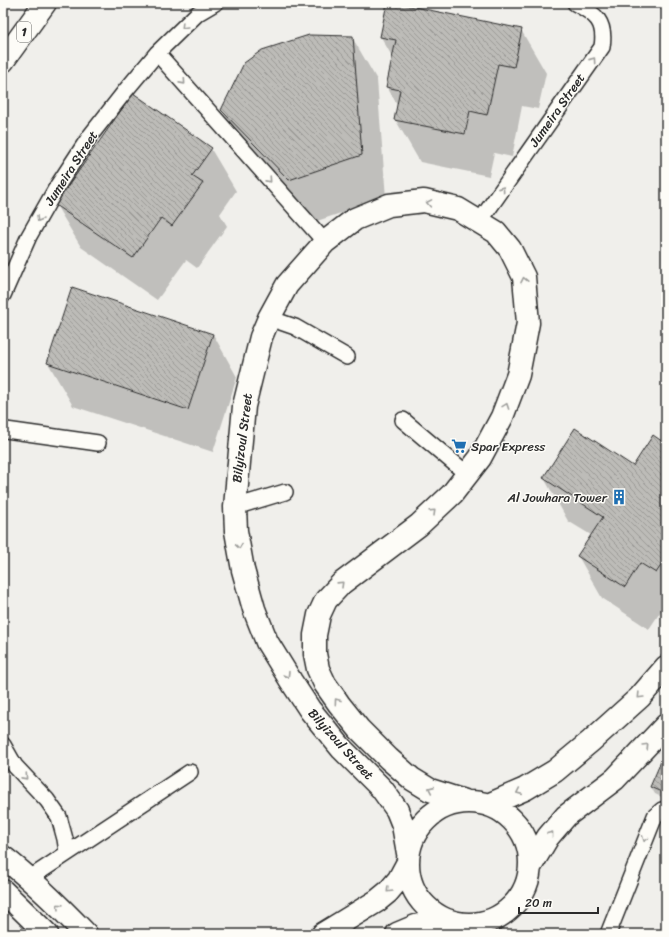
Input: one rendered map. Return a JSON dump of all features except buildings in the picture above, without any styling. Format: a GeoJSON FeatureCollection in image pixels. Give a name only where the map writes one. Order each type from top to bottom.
{"type":"FeatureCollection","features":[{"type":"Feature","properties":{"kind":"main road"},"geometry":{"type":"LineString","coordinates":[[26,3],[28,27]]}},
{"type":"Feature","properties":{"kind":"main road","name":"1"},"geometry":{"type":"LineString","coordinates":[[3,61],[45,3]]}},
{"type":"Feature","properties":{"kind":"main road","name":"Bilyizoul Street"},"geometry":{"type":"LineString","coordinates":[[408,858],[403,825],[397,810],[382,789],[342,749],[310,710],[290,681],[267,642],[254,609],[243,570],[236,531],[235,507],[244,406],[261,337],[269,318],[287,285],[325,242],[355,219],[388,205],[424,201],[458,209],[496,232],[510,249],[524,277],[528,323],[518,375],[502,417],[480,458],[452,494],[419,525],[342,583],[326,600],[319,615],[315,635],[315,654],[318,669],[325,684],[339,704],[359,729],[412,779],[430,790],[478,804]]}},
{"type":"Feature","properties":{"kind":"main road"},"geometry":{"type":"LineString","coordinates":[[323,934],[382,896],[399,879],[408,858],[415,834],[429,817],[447,806],[478,804],[525,789],[555,771],[640,697],[666,667]]}},
{"type":"Feature","properties":{"kind":"main road"},"geometry":{"type":"LineString","coordinates":[[530,867],[548,837],[566,816],[615,778],[666,725]]}},
{"type":"Feature","properties":{"kind":"main road"},"geometry":{"type":"LineString","coordinates":[[408,858],[412,884],[421,902],[431,912],[443,919],[466,924],[490,921],[500,916],[518,900],[524,890],[530,867],[530,855],[523,833],[508,816],[498,809],[478,804]]}},
{"type":"Feature","properties":{"kind":"main road"},"geometry":{"type":"LineString","coordinates":[[3,856],[30,878],[86,934]]}},
{"type":"Feature","properties":{"kind":"main road"},"geometry":{"type":"LineString","coordinates":[[3,891],[47,934]]}},
{"type":"Feature","properties":{"kind":"main road"},"geometry":{"type":"LineString","coordinates":[[397,934],[416,926],[443,919]]}},
{"type":"Feature","properties":{"kind":"lane","name":"Jumeira Street"},"geometry":{"type":"LineString","coordinates":[[3,295],[29,236],[58,185],[90,136],[157,53],[198,13],[215,3]]}},
{"type":"Feature","properties":{"kind":"lane","name":"Jumeira Street"},"geometry":{"type":"LineString","coordinates":[[480,221],[602,47],[604,36],[601,25],[589,10],[575,3]]}},
{"type":"Feature","properties":{"kind":"lane"},"geometry":{"type":"LineString","coordinates":[[157,53],[325,242]]}},
{"type":"Feature","properties":{"kind":"lane"},"geometry":{"type":"LineString","coordinates":[[269,318],[295,327],[347,357]]}},
{"type":"Feature","properties":{"kind":"lane"},"geometry":{"type":"LineString","coordinates":[[403,420],[467,474]]}},
{"type":"Feature","properties":{"kind":"lane"},"geometry":{"type":"LineString","coordinates":[[3,430],[98,443]]}},
{"type":"Feature","properties":{"kind":"lane"},"geometry":{"type":"LineString","coordinates":[[235,507],[285,492]]}},
{"type":"Feature","properties":{"kind":"lane"},"geometry":{"type":"LineString","coordinates":[[3,745],[15,766],[52,806],[62,826],[67,852]]}},
{"type":"Feature","properties":{"kind":"lane"},"geometry":{"type":"LineString","coordinates":[[30,878],[67,852],[190,772]]}},
{"type":"Feature","properties":{"kind":"lane"},"geometry":{"type":"LineString","coordinates":[[608,934],[655,816],[662,810],[666,809]]}},
{"type":"Feature","properties":{"kind":"place","name":"Spar Express"},"geometry":{"type":"Point","coordinates":[459,446]}},
{"type":"Feature","properties":{"kind":"place","name":"Al Jowhara Tower"},"geometry":{"type":"Point","coordinates":[619,497]}}]}
